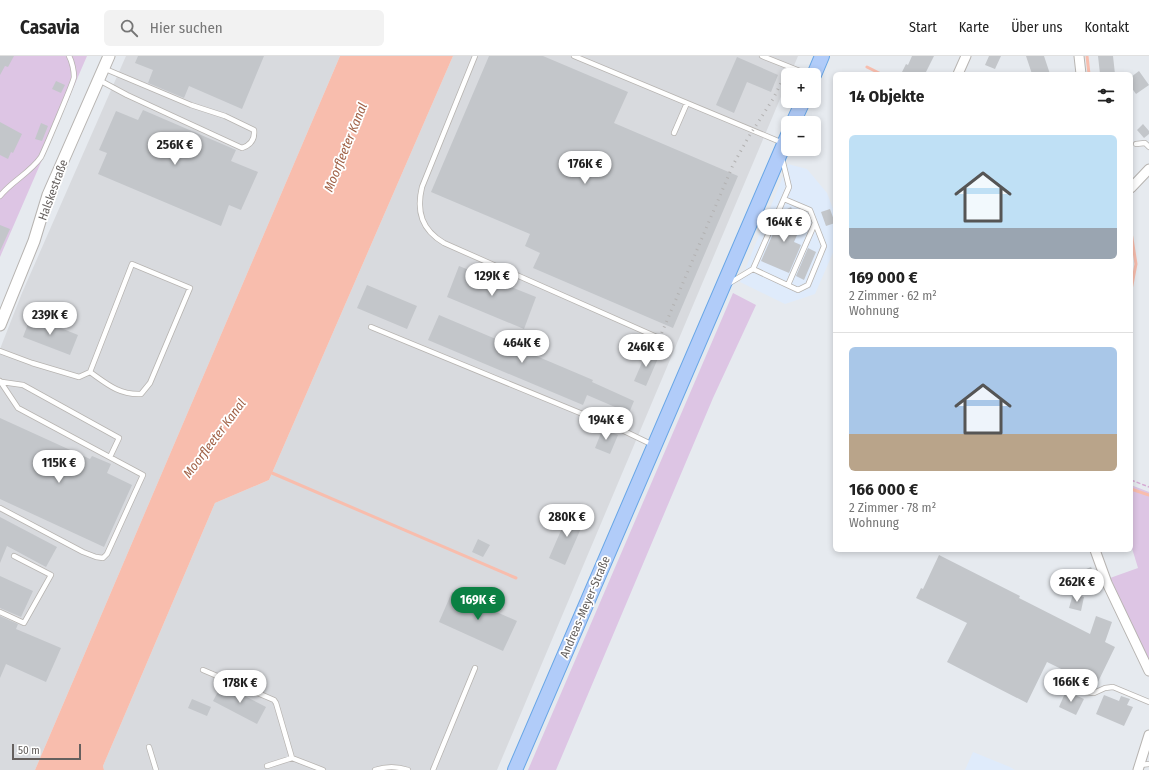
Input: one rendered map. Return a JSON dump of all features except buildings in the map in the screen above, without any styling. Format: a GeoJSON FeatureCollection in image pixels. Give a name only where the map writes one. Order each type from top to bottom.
{"type":"FeatureCollection","features":[{"type":"Feature","properties":{"kind":"main road"},"geometry":{"type":"LineString","coordinates":[[817,68],[822,56]]}},
{"type":"Feature","properties":{"kind":"main road","name":"Andreas-Meyer-Straße"},"geometry":{"type":"LineString","coordinates":[[515,770],[724,287],[781,151]]}},
{"type":"Feature","properties":{"kind":"street","name":"Halskestraße"},"geometry":{"type":"LineString","coordinates":[[0,325],[34,242],[48,195],[109,56]]}},
{"type":"Feature","properties":{"kind":"street"},"geometry":{"type":"LineString","coordinates":[[959,72],[966,56]]}},
{"type":"Feature","properties":{"kind":"street"},"geometry":{"type":"LineString","coordinates":[[1079,56],[1081,72]]}},
{"type":"Feature","properties":{"kind":"street"},"geometry":{"type":"LineString","coordinates":[[1133,186],[1149,169]]}},
{"type":"Feature","properties":{"kind":"street"},"geometry":{"type":"LineString","coordinates":[[1096,552],[1107,583],[1149,671]]}},
{"type":"Feature","properties":{"kind":"street"},"geometry":{"type":"LineString","coordinates":[[1142,766],[1149,735]]}},
{"type":"Feature","properties":{"kind":"lane"},"geometry":{"type":"LineString","coordinates":[[0,196],[4,190],[27,172],[41,157],[74,78],[71,59],[69,56]]}},
{"type":"Feature","properties":{"kind":"lane"},"geometry":{"type":"LineString","coordinates":[[475,56],[419,198],[419,208],[422,220],[428,230],[435,238],[444,243],[659,338]]}},
{"type":"Feature","properties":{"kind":"lane"},"geometry":{"type":"LineString","coordinates":[[574,56],[781,143]]}},
{"type":"Feature","properties":{"kind":"lane"},"geometry":{"type":"LineString","coordinates":[[762,56],[792,68]]}},
{"type":"Feature","properties":{"kind":"lane"},"geometry":{"type":"LineString","coordinates":[[98,79],[127,95],[242,148],[248,146],[255,137],[254,130],[225,116],[191,105],[103,68]]}},
{"type":"Feature","properties":{"kind":"lane"},"geometry":{"type":"LineString","coordinates":[[674,133],[686,103]]}},
{"type":"Feature","properties":{"kind":"lane"},"geometry":{"type":"LineString","coordinates":[[1136,144],[1145,143],[1149,147]]}},
{"type":"Feature","properties":{"kind":"lane"},"geometry":{"type":"LineString","coordinates":[[724,287],[753,269],[790,187],[786,156]]}},
{"type":"Feature","properties":{"kind":"lane"},"geometry":{"type":"LineString","coordinates":[[753,269],[798,290],[808,285],[824,246],[810,210],[784,199]]}},
{"type":"Feature","properties":{"kind":"lane"},"geometry":{"type":"LineString","coordinates":[[788,285],[815,223]]}},
{"type":"Feature","properties":{"kind":"lane"},"geometry":{"type":"LineString","coordinates":[[0,351],[32,363],[79,377],[90,372],[132,264],[190,288],[150,383],[141,394],[130,394],[114,389],[90,372]]}},
{"type":"Feature","properties":{"kind":"lane"},"geometry":{"type":"LineString","coordinates":[[371,328],[624,431],[655,446]]}},
{"type":"Feature","properties":{"kind":"lane"},"geometry":{"type":"LineString","coordinates":[[0,508],[83,552],[96,558],[103,558],[108,554],[143,475],[18,408],[1,382]]}},
{"type":"Feature","properties":{"kind":"lane"},"geometry":{"type":"LineString","coordinates":[[1,382],[23,385],[119,438],[110,457]]}},
{"type":"Feature","properties":{"kind":"lane"},"geometry":{"type":"LineString","coordinates":[[0,612],[24,623],[50,575],[14,556]]}},
{"type":"Feature","properties":{"kind":"lane"},"geometry":{"type":"LineString","coordinates":[[433,770],[475,668]]}},
{"type":"Feature","properties":{"kind":"lane"},"geometry":{"type":"LineString","coordinates":[[203,670],[274,700],[292,758]]}},
{"type":"Feature","properties":{"kind":"lane"},"geometry":{"type":"LineString","coordinates":[[1056,679],[1084,692],[1094,693],[1105,688],[1113,687],[1149,702]]}},
{"type":"Feature","properties":{"kind":"lane"},"geometry":{"type":"LineString","coordinates":[[149,747],[156,770]]}},
{"type":"Feature","properties":{"kind":"lane"},"geometry":{"type":"LineString","coordinates":[[267,766],[292,758],[323,770]]}},
{"type":"Feature","properties":{"kind":"lane"},"geometry":{"type":"LineString","coordinates":[[375,770],[387,766],[408,770]]}},
{"type":"Feature","properties":{"kind":"path"},"geometry":{"type":"LineString","coordinates":[[1133,481],[1149,487]]}},
{"type":"Feature","properties":{"kind":"shaded area"},"geometry":{"type":"Polygon","coordinates":[[[0,56],[87,56],[0,257],[0,56]]]}},
{"type":"Feature","properties":{"kind":"shaded area"},"geometry":{"type":"Polygon","coordinates":[[[126,56],[340,56],[35,770],[0,770],[0,349],[22,293],[126,56]]]}},
{"type":"Feature","properties":{"kind":"shaded area"},"geometry":{"type":"Polygon","coordinates":[[[453,56],[798,56],[793,68],[781,68],[781,97],[497,770],[104,770],[103,766],[215,503],[269,480],[453,56]]]}},
{"type":"Feature","properties":{"kind":"shaded area"},"geometry":{"type":"Polygon","coordinates":[[[788,164],[807,169],[827,193],[833,209],[833,253],[815,294],[785,304],[740,282],[788,164]]]}},
{"type":"Feature","properties":{"kind":"shaded area"},"geometry":{"type":"Polygon","coordinates":[[[733,293],[756,305],[713,398],[556,770],[528,770],[733,293]]]}},
{"type":"Feature","properties":{"kind":"shaded area"},"geometry":{"type":"Polygon","coordinates":[[[1133,486],[1149,492],[1149,661],[1110,578],[1138,568],[1133,552],[1133,486]]]}},
{"type":"Feature","properties":{"kind":"shaded area"},"geometry":{"type":"Polygon","coordinates":[[[973,752],[1010,767],[1015,770],[965,770],[973,752]]]}},
{"type":"Feature","properties":{"kind":"water","name":"Moorfleeter Kanal"},"geometry":{"type":"Polygon","coordinates":[[[340,56],[453,56],[269,480],[215,503],[103,766],[104,770],[35,770],[340,56]]]}},
{"type":"Feature","properties":{"kind":"waterway"},"geometry":{"type":"LineString","coordinates":[[1087,56],[1089,72]]}},
{"type":"Feature","properties":{"kind":"waterway"},"geometry":{"type":"LineString","coordinates":[[867,67],[877,72]]}},
{"type":"Feature","properties":{"kind":"waterway"},"geometry":{"type":"LineString","coordinates":[[1133,245],[1136,264],[1133,280]]}},
{"type":"Feature","properties":{"kind":"waterway"},"geometry":{"type":"LineString","coordinates":[[272,473],[516,578]]}},
{"type":"Feature","properties":{"kind":"waterway"},"geometry":{"type":"LineString","coordinates":[[1133,490],[1149,495]]}},
{"type":"Feature","properties":{"kind":"railway"},"geometry":{"type":"LineString","coordinates":[[657,344],[733,165],[781,83]]}}]}
